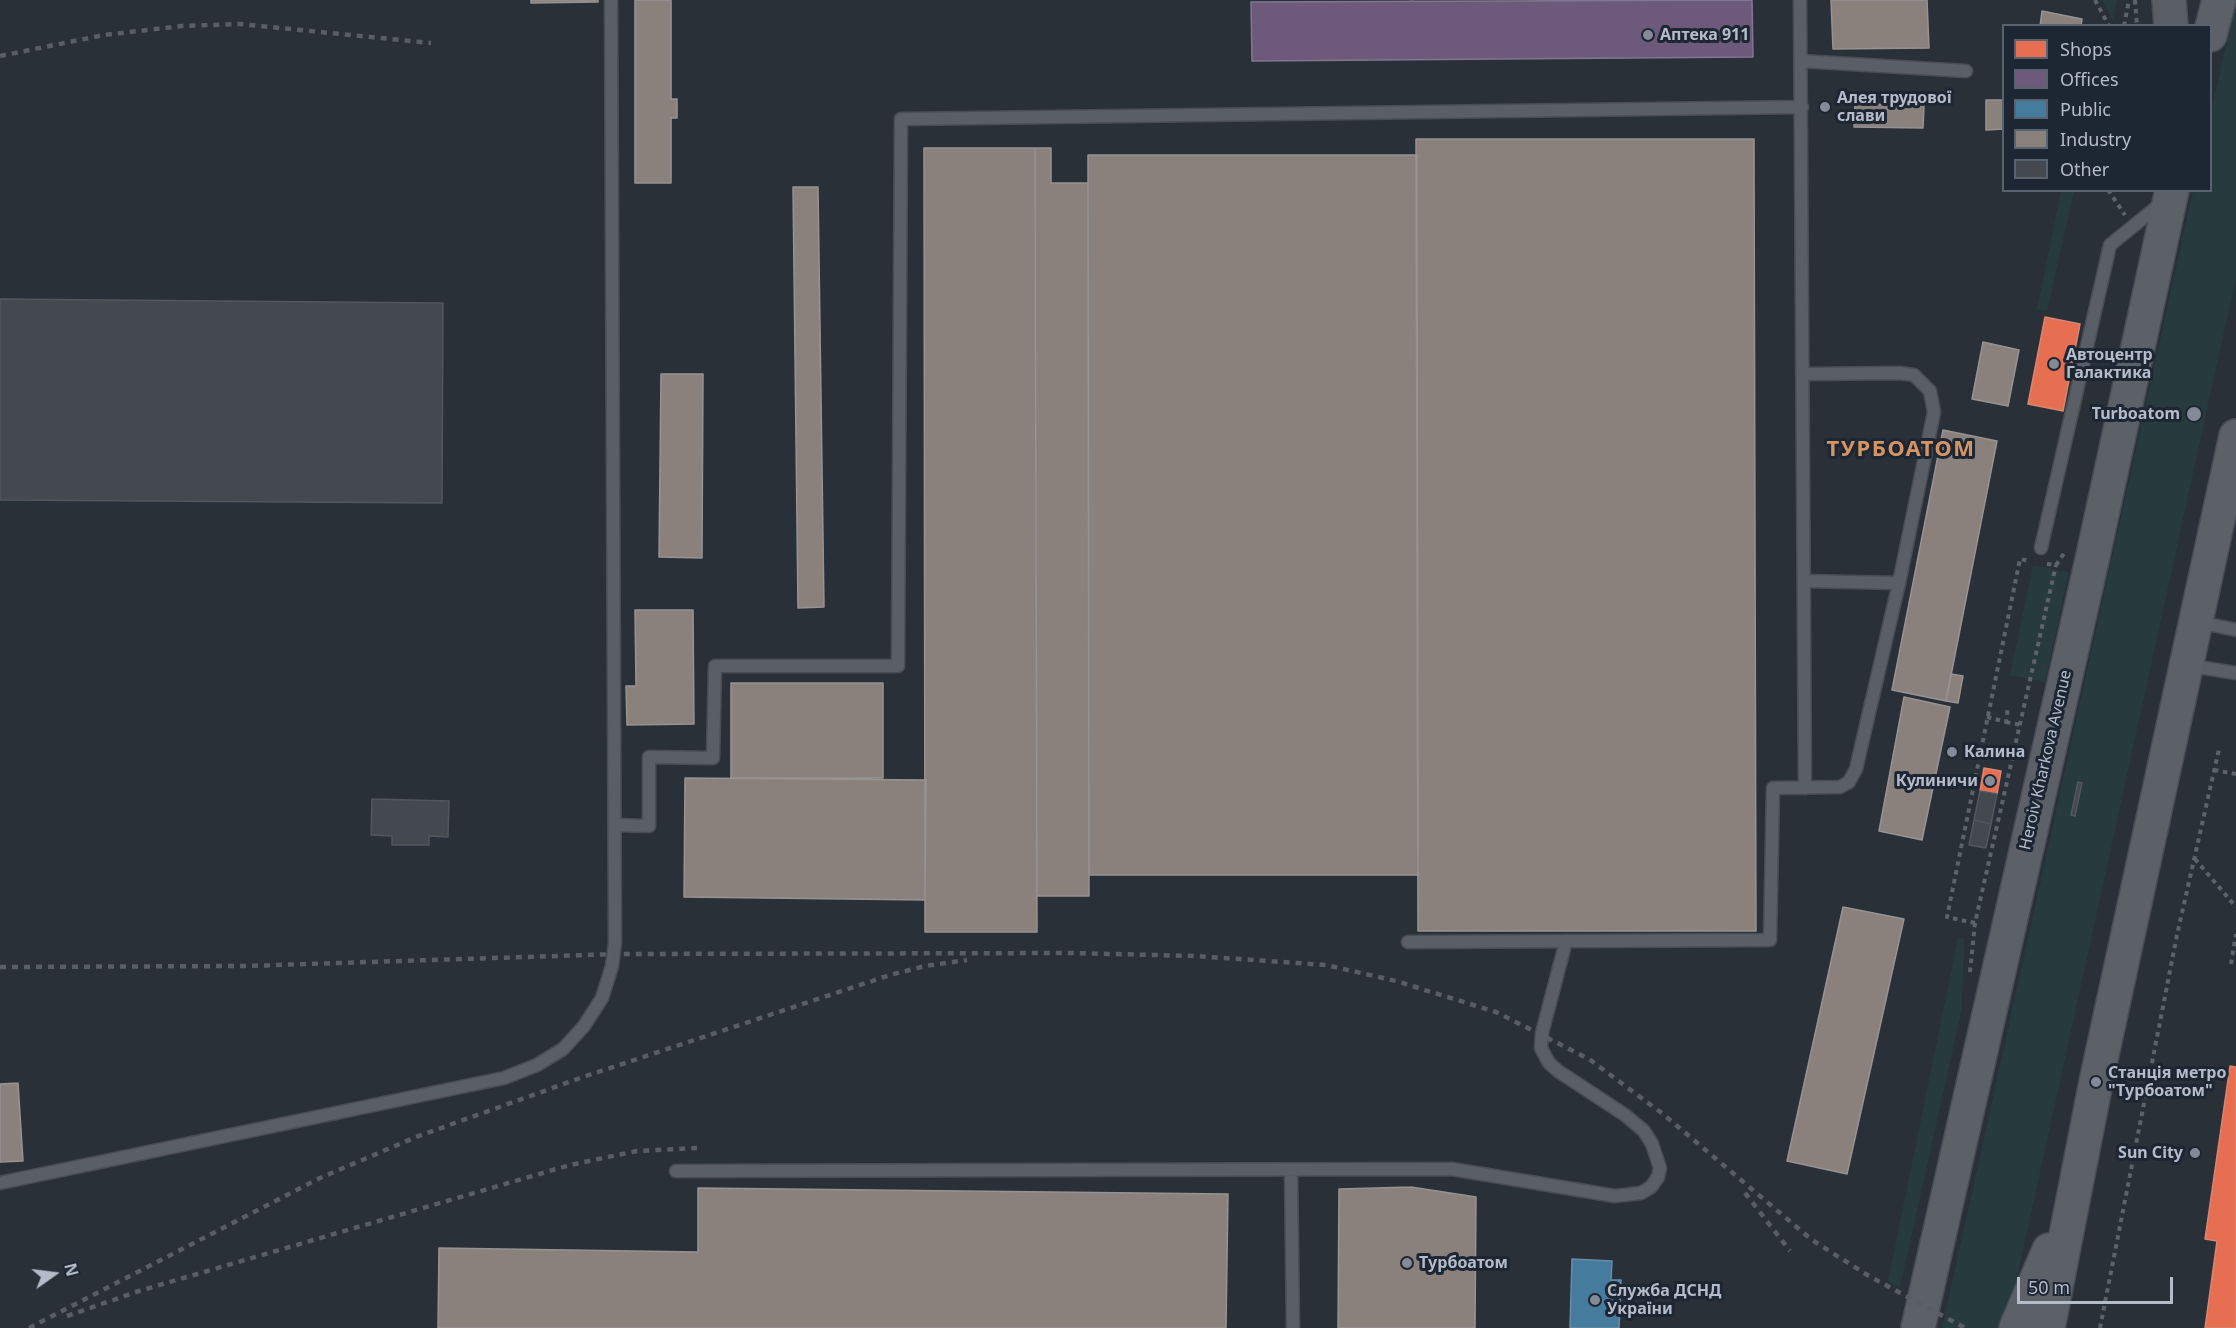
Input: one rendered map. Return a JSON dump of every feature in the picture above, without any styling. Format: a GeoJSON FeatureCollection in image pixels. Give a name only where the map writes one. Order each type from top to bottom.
{"type":"FeatureCollection","features":[{"type":"Feature","properties":{"kind":"main road"},"geometry":{"type":"LineString","coordinates":[[2169,0],[2170,24]]}},
{"type":"Feature","properties":{"kind":"main road"},"geometry":{"type":"LineString","coordinates":[[2212,31],[2219,0]]}},
{"type":"Feature","properties":{"kind":"main road","name":"Heroiv Kharkova Avenue"},"geometry":{"type":"LineString","coordinates":[[1918,1328],[2092,560],[2147,234],[2172,192]]}},
{"type":"Feature","properties":{"kind":"main road"},"geometry":{"type":"LineString","coordinates":[[2048,1328],[2072,1199],[2194,621],[2236,436]]}},
{"type":"Feature","properties":{"kind":"main road"},"geometry":{"type":"LineString","coordinates":[[2016,1328],[2072,1199]]}},
{"type":"Feature","properties":{"kind":"main road"},"geometry":{"type":"LineString","coordinates":[[2064,1328],[2072,1199]]}},
{"type":"Feature","properties":{"kind":"lane"},"geometry":{"type":"LineString","coordinates":[[0,1183],[488,1083],[520,1073],[551,1058],[584,1026],[608,982],[615,943],[611,0]]}},
{"type":"Feature","properties":{"kind":"lane"},"geometry":{"type":"LineString","coordinates":[[1800,0],[1805,788]]}},
{"type":"Feature","properties":{"kind":"lane"},"geometry":{"type":"LineString","coordinates":[[1801,61],[1966,70]]}},
{"type":"Feature","properties":{"kind":"lane"},"geometry":{"type":"LineString","coordinates":[[615,825],[649,826],[649,757],[713,758],[715,666],[898,666],[901,119],[1802,107]]}},
{"type":"Feature","properties":{"kind":"lane"},"geometry":{"type":"LineString","coordinates":[[2041,548],[2110,244],[2147,234]]}},
{"type":"Feature","properties":{"kind":"lane"},"geometry":{"type":"LineString","coordinates":[[1408,942],[1770,940],[1773,788],[1840,787],[1849,782],[1856,770],[1933,422],[1934,404],[1930,391],[1920,379],[1907,373],[1803,374]]}},
{"type":"Feature","properties":{"kind":"lane"},"geometry":{"type":"LineString","coordinates":[[1804,581],[1899,583]]}},
{"type":"Feature","properties":{"kind":"lane"},"geometry":{"type":"LineString","coordinates":[[2194,621],[2236,630]]}},
{"type":"Feature","properties":{"kind":"lane"},"geometry":{"type":"LineString","coordinates":[[2185,665],[2236,673]]}},
{"type":"Feature","properties":{"kind":"lane"},"geometry":{"type":"LineString","coordinates":[[676,1171],[1452,1169],[1615,1196],[1629,1196],[1651,1187],[1658,1177],[1660,1168],[1655,1149],[1644,1131],[1625,1115],[1558,1071],[1543,1055],[1540,1040],[1566,941]]}},
{"type":"Feature","properties":{"kind":"lane"},"geometry":{"type":"LineString","coordinates":[[1291,1170],[1293,1328]]}},
{"type":"Feature","properties":{"kind":"path"},"geometry":{"type":"LineString","coordinates":[[2094,0],[2108,24]]}},
{"type":"Feature","properties":{"kind":"path"},"geometry":{"type":"LineString","coordinates":[[2124,24],[2129,0]]}},
{"type":"Feature","properties":{"kind":"path"},"geometry":{"type":"LineString","coordinates":[[2135,0],[2137,24]]}},
{"type":"Feature","properties":{"kind":"path"},"geometry":{"type":"LineString","coordinates":[[1969,977],[1974,923],[2056,566]]}},
{"type":"Feature","properties":{"kind":"path"},"geometry":{"type":"LineString","coordinates":[[2006,722],[2008,707]]}},
{"type":"Feature","properties":{"kind":"path"},"geometry":{"type":"LineString","coordinates":[[1987,717],[2021,725]]}},
{"type":"Feature","properties":{"kind":"path"},"geometry":{"type":"LineString","coordinates":[[2100,1328],[2194,858],[2219,749]]}},
{"type":"Feature","properties":{"kind":"path"},"geometry":{"type":"LineString","coordinates":[[2214,770],[2236,774]]}},
{"type":"Feature","properties":{"kind":"path"},"geometry":{"type":"LineString","coordinates":[[2194,858],[2236,907]]}},
{"type":"Feature","properties":{"kind":"path"},"geometry":{"type":"LineString","coordinates":[[1947,917],[1974,923]]}},
{"type":"Feature","properties":{"kind":"path"},"geometry":{"type":"LineString","coordinates":[[2231,964],[2236,934]]}},
{"type":"Feature","properties":{"kind":"green space"},"geometry":{"type":"Polygon","coordinates":[[[2102,0],[2117,0],[2113,20],[2102,0]]]}},
{"type":"Feature","properties":{"kind":"green space"},"geometry":{"type":"Polygon","coordinates":[[[2236,4],[2236,277],[2006,1328],[1942,1328],[2193,192],[2212,192],[2212,107],[2236,4]]]}},
{"type":"Feature","properties":{"kind":"green space"},"geometry":{"type":"Polygon","coordinates":[[[2061,192],[2074,192],[2047,311],[2037,309],[2061,192]]]}},
{"type":"Feature","properties":{"kind":"green space"},"geometry":{"type":"Polygon","coordinates":[[[2033,565],[2069,572],[2045,682],[2010,675],[2033,565]]]}},
{"type":"Feature","properties":{"kind":"green space"},"geometry":{"type":"Polygon","coordinates":[[[1958,938],[1964,939],[1962,1008],[1900,1288],[1888,1281],[1958,938]]]}},
{"type":"Feature","properties":{"kind":"building: Shops","name":"Автоцентр Галактика"},"geometry":{"type":"Polygon","coordinates":[[[2045,317],[2080,324],[2063,411],[2028,404],[2045,317]]]}},
{"type":"Feature","properties":{"kind":"building: Shops","name":"Кулиничи"},"geometry":{"type":"Polygon","coordinates":[[[1984,768],[2001,771],[1997,794],[1980,791],[1984,768]]]}},
{"type":"Feature","properties":{"kind":"building: Shops"},"geometry":{"type":"Polygon","coordinates":[[[2230,1066],[2236,1067],[2236,1328],[2205,1328],[2217,1241],[2205,1239],[2230,1066]]]}},
{"type":"Feature","properties":{"kind":"building: Offices"},"geometry":{"type":"Polygon","coordinates":[[[1752,0],[1753,57],[1252,61],[1251,2],[1752,0]]]}},
{"type":"Feature","properties":{"kind":"building: Public","name":"Служба ДСНД України"},"geometry":{"type":"Polygon","coordinates":[[[1572,1259],[1612,1261],[1611,1280],[1621,1280],[1619,1328],[1570,1328],[1572,1259]]]}},
{"type":"Feature","properties":{"kind":"building: Industry"},"geometry":{"type":"Polygon","coordinates":[[[531,0],[598,0],[598,2],[531,3],[531,0]]]}},
{"type":"Feature","properties":{"kind":"building: Industry"},"geometry":{"type":"Polygon","coordinates":[[[635,0],[671,0],[671,99],[677,99],[677,118],[671,118],[671,183],[635,183],[635,0]]]}},
{"type":"Feature","properties":{"kind":"building: Industry"},"geometry":{"type":"Polygon","coordinates":[[[1831,0],[1927,0],[1929,48],[1833,49],[1831,0]]]}},
{"type":"Feature","properties":{"kind":"building: Industry"},"geometry":{"type":"Polygon","coordinates":[[[2042,11],[2082,19],[2081,24],[2040,24],[2042,11]]]}},
{"type":"Feature","properties":{"kind":"building: Industry"},"geometry":{"type":"Polygon","coordinates":[[[1986,100],[2002,100],[2002,129],[1986,130],[1986,100]]]}},
{"type":"Feature","properties":{"kind":"building: Industry"},"geometry":{"type":"Polygon","coordinates":[[[1855,104],[1924,105],[1923,128],[1854,127],[1855,104]]]}},
{"type":"Feature","properties":{"kind":"building: Industry"},"geometry":{"type":"Polygon","coordinates":[[[1416,139],[1754,139],[1756,931],[1418,931],[1416,139]]]}},
{"type":"Feature","properties":{"kind":"building: Industry"},"geometry":{"type":"Polygon","coordinates":[[[924,148],[1035,148],[1037,932],[925,932],[924,148]]]}},
{"type":"Feature","properties":{"kind":"building: Industry"},"geometry":{"type":"Polygon","coordinates":[[[1035,148],[1051,148],[1051,183],[1088,183],[1089,896],[1037,896],[1035,148]]]}},
{"type":"Feature","properties":{"kind":"building: Industry"},"geometry":{"type":"Polygon","coordinates":[[[1088,155],[1417,155],[1418,875],[1089,875],[1088,155]]]}},
{"type":"Feature","properties":{"kind":"building: Industry"},"geometry":{"type":"Polygon","coordinates":[[[793,187],[818,187],[824,607],[798,608],[793,187]]]}},
{"type":"Feature","properties":{"kind":"building: Industry"},"geometry":{"type":"Polygon","coordinates":[[[1983,342],[2019,350],[2008,406],[1972,399],[1983,342]]]}},
{"type":"Feature","properties":{"kind":"building: Industry"},"geometry":{"type":"Polygon","coordinates":[[[661,374],[703,374],[702,558],[659,557],[661,374]]]}},
{"type":"Feature","properties":{"kind":"building: Industry"},"geometry":{"type":"Polygon","coordinates":[[[1943,430],[1997,441],[1946,701],[1892,690],[1943,430]]]}},
{"type":"Feature","properties":{"kind":"building: Industry"},"geometry":{"type":"Polygon","coordinates":[[[635,610],[693,610],[694,724],[627,725],[626,686],[636,686],[635,610]]]}},
{"type":"Feature","properties":{"kind":"building: Industry"},"geometry":{"type":"Polygon","coordinates":[[[1951,674],[1963,676],[1958,703],[1946,701],[1951,674]]]}},
{"type":"Feature","properties":{"kind":"building: Industry"},"geometry":{"type":"Polygon","coordinates":[[[731,683],[883,683],[883,778],[731,778],[731,683]]]}},
{"type":"Feature","properties":{"kind":"building: Industry"},"geometry":{"type":"Polygon","coordinates":[[[1904,697],[1950,707],[1922,840],[1879,831],[1904,697]]]}},
{"type":"Feature","properties":{"kind":"building: Industry"},"geometry":{"type":"Polygon","coordinates":[[[685,778],[926,780],[925,900],[684,897],[685,778]]]}},
{"type":"Feature","properties":{"kind":"building: Industry"},"geometry":{"type":"Polygon","coordinates":[[[1843,907],[1904,919],[1847,1174],[1787,1161],[1843,907]]]}},
{"type":"Feature","properties":{"kind":"building: Industry"},"geometry":{"type":"Polygon","coordinates":[[[18,1083],[23,1161],[0,1162],[0,1084],[18,1083]]]}},
{"type":"Feature","properties":{"kind":"building: Industry","name":"Турбоатом"},"geometry":{"type":"Polygon","coordinates":[[[1411,1187],[1476,1197],[1475,1328],[1338,1328],[1339,1189],[1411,1187]]]}},
{"type":"Feature","properties":{"kind":"building: Industry"},"geometry":{"type":"Polygon","coordinates":[[[698,1188],[1228,1194],[1226,1328],[438,1328],[439,1248],[698,1252],[698,1188]]]}},
{"type":"Feature","properties":{"kind":"building: Other"},"geometry":{"type":"Polygon","coordinates":[[[0,299],[443,303],[442,503],[0,500],[0,299]]]}},
{"type":"Feature","properties":{"kind":"building: Other"},"geometry":{"type":"Polygon","coordinates":[[[2078,782],[2082,783],[2075,816],[2071,815],[2078,782]]]}},
{"type":"Feature","properties":{"kind":"building: Other"},"geometry":{"type":"Polygon","coordinates":[[[1980,791],[1997,794],[1991,824],[1974,820],[1980,791]]]}},
{"type":"Feature","properties":{"kind":"building: Other"},"geometry":{"type":"Polygon","coordinates":[[[372,799],[449,801],[448,837],[429,836],[429,845],[392,845],[392,836],[371,835],[372,799]]]}},
{"type":"Feature","properties":{"kind":"building: Other"},"geometry":{"type":"Polygon","coordinates":[[[1974,820],[1991,824],[1986,848],[1969,845],[1974,820]]]}},
{"type":"Feature","properties":{"kind":"railway"},"geometry":{"type":"LineString","coordinates":[[0,56],[104,35],[182,26],[240,24],[431,43]]}},
{"type":"Feature","properties":{"kind":"railway"},"geometry":{"type":"LineString","coordinates":[[0,967],[245,966],[618,954],[1071,953],[1195,956],[1326,965],[1396,981],[1496,1012],[1589,1059],[1663,1114],[1812,1240],[1869,1276],[1965,1328]]}},
{"type":"Feature","properties":{"kind":"railway"},"geometry":{"type":"LineString","coordinates":[[29,1328],[320,1178],[416,1137],[583,1077],[890,975],[925,966],[967,960]]}},
{"type":"Feature","properties":{"kind":"railway"},"geometry":{"type":"LineString","coordinates":[[67,1316],[139,1291],[570,1165],[637,1151],[697,1148]]}},
{"type":"Feature","properties":{"kind":"railway"},"geometry":{"type":"LineString","coordinates":[[1745,1193],[1790,1251]]}},
{"type":"Feature","properties":{"kind":"place","name":"Аптека 911"},"geometry":{"type":"Point","coordinates":[1648,35]}},
{"type":"Feature","properties":{"kind":"place","name":"Алея трудової слави"},"geometry":{"type":"Point","coordinates":[1825,107]}},
{"type":"Feature","properties":{"kind":"place","name":"Автоцентр Галактика"},"geometry":{"type":"Point","coordinates":[2054,364]}},
{"type":"Feature","properties":{"kind":"place","name":"Turboatom"},"geometry":{"type":"Point","coordinates":[2194,414]}},
{"type":"Feature","properties":{"kind":"place","name":"Калина"},"geometry":{"type":"Point","coordinates":[1952,752]}},
{"type":"Feature","properties":{"kind":"place","name":"Кулиничи"},"geometry":{"type":"Point","coordinates":[1990,781]}},
{"type":"Feature","properties":{"kind":"place","name":"Станція метро \"Турбоатом\""},"geometry":{"type":"Point","coordinates":[2096,1082]}},
{"type":"Feature","properties":{"kind":"place","name":"Sun City"},"geometry":{"type":"Point","coordinates":[2195,1153]}},
{"type":"Feature","properties":{"kind":"place","name":"Турбоатом"},"geometry":{"type":"Point","coordinates":[1407,1263]}},
{"type":"Feature","properties":{"kind":"place","name":"Служба ДСНД України"},"geometry":{"type":"Point","coordinates":[1595,1300]}},
{"type":"Feature","properties":{"kind":"district","name":"ТУРБОАТОМ"},"geometry":{"type":"Point","coordinates":[1901,450]}}]}
